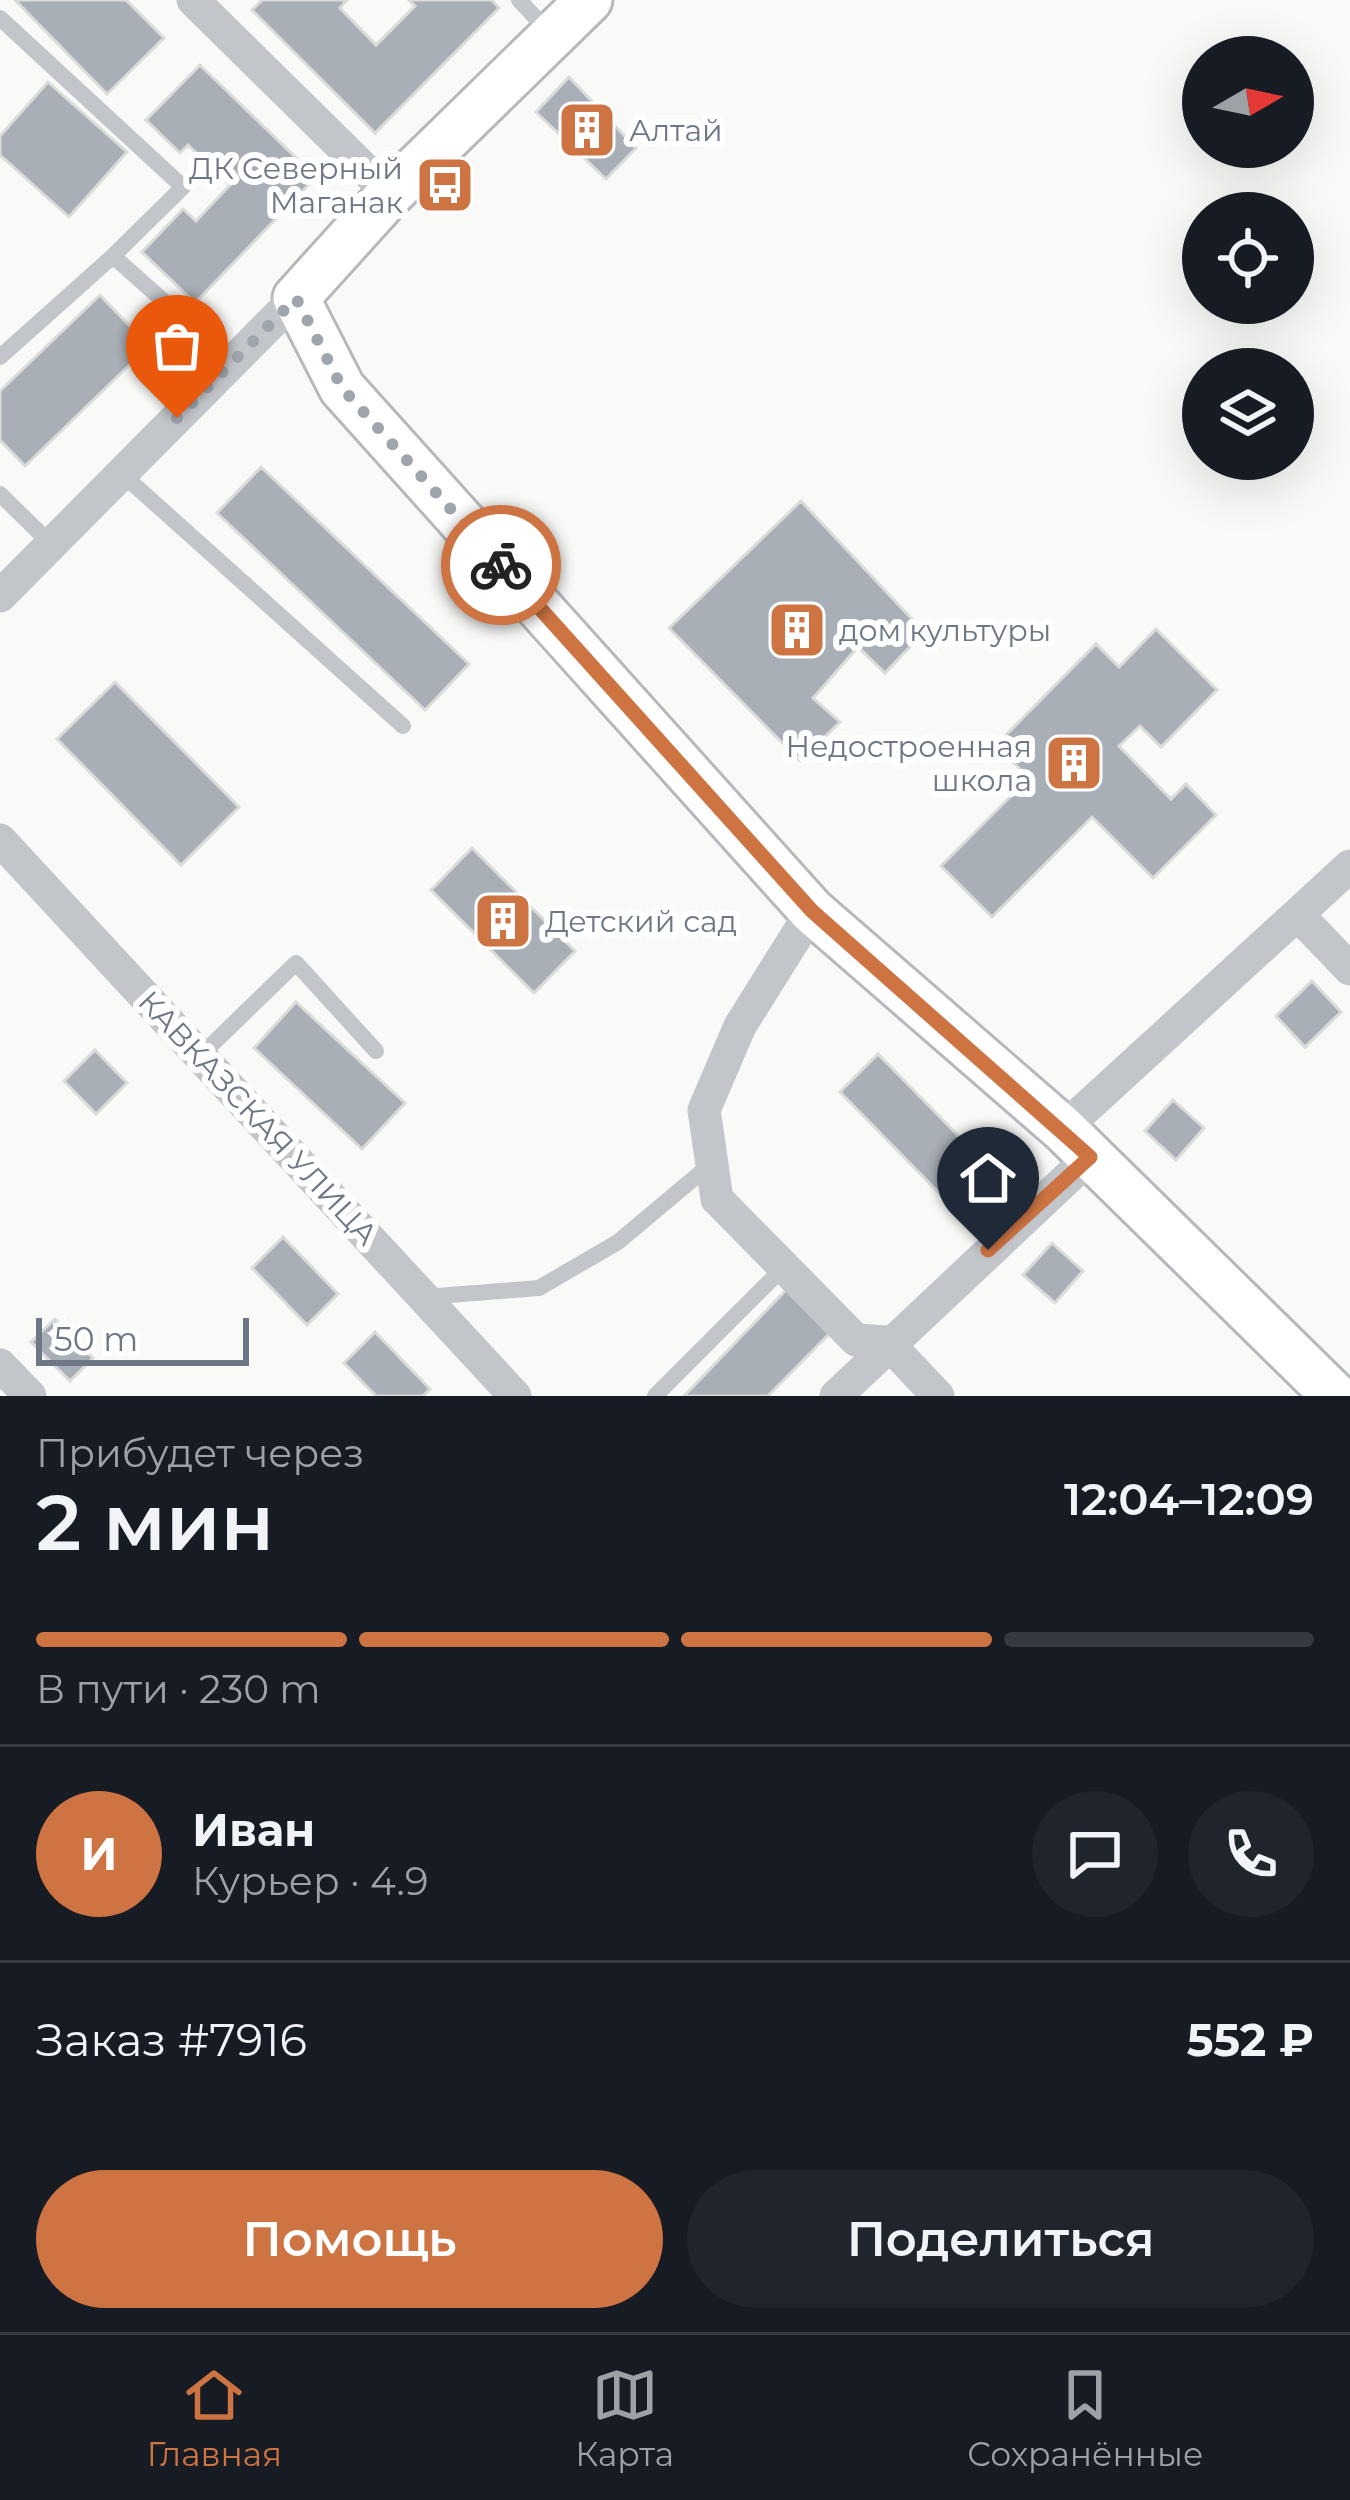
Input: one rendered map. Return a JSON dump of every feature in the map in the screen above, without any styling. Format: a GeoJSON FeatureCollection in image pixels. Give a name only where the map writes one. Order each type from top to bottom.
{"type":"FeatureCollection","features":[{"type":"Feature","properties":{"kind":"main road"},"geometry":{"type":"LineString","coordinates":[[589,0],[390,194],[296,298],[342,388],[812,911],[1077,1143],[1334,1396]]}},
{"type":"Feature","properties":{"kind":"street"},"geometry":{"type":"LineString","coordinates":[[193,0],[390,194]]}},
{"type":"Feature","properties":{"kind":"street"},"geometry":{"type":"LineString","coordinates":[[0,596],[296,298]]}},
{"type":"Feature","properties":{"kind":"street","name":"КАВКАЗСКАЯ УЛИЦА"},"geometry":{"type":"LineString","coordinates":[[0,840],[515,1396]]}},
{"type":"Feature","properties":{"kind":"street"},"geometry":{"type":"LineString","coordinates":[[836,1396],[1350,866]]}},
{"type":"Feature","properties":{"kind":"street"},"geometry":{"type":"LineString","coordinates":[[812,911],[740,1026],[704,1110],[717,1199],[856,1340],[887,1342],[938,1396]]}},
{"type":"Feature","properties":{"kind":"street"},"geometry":{"type":"LineString","coordinates":[[1300,917],[1350,969]]}},
{"type":"Feature","properties":{"kind":"street"},"geometry":{"type":"LineString","coordinates":[[0,1365],[30,1396]]}},
{"type":"Feature","properties":{"kind":"lane"},"geometry":{"type":"LineString","coordinates":[[519,0],[553,35]]}},
{"type":"Feature","properties":{"kind":"lane"},"geometry":{"type":"LineString","coordinates":[[0,18],[183,188],[0,357]]}},
{"type":"Feature","properties":{"kind":"lane"},"geometry":{"type":"LineString","coordinates":[[113,256],[232,362]]}},
{"type":"Feature","properties":{"kind":"lane"},"geometry":{"type":"LineString","coordinates":[[122,473],[403,726]]}},
{"type":"Feature","properties":{"kind":"lane"},"geometry":{"type":"LineString","coordinates":[[0,494],[51,544]]}},
{"type":"Feature","properties":{"kind":"lane"},"geometry":{"type":"LineString","coordinates":[[200,1056],[296,963],[376,1051]]}},
{"type":"Feature","properties":{"kind":"lane"},"geometry":{"type":"LineString","coordinates":[[423,1297],[539,1288],[619,1242],[712,1163]]}},
{"type":"Feature","properties":{"kind":"lane"},"geometry":{"type":"LineString","coordinates":[[655,1396],[784,1267]]}},
{"type":"Feature","properties":{"kind":"building"},"geometry":{"type":"Polygon","coordinates":[[[15,0],[126,0],[164,38],[107,94],[15,0]]]}},
{"type":"Feature","properties":{"kind":"building"},"geometry":{"type":"Polygon","coordinates":[[[262,0],[347,0],[340,8],[376,45],[415,6],[409,0],[492,0],[499,8],[375,133],[252,10],[262,0]]]}},
{"type":"Feature","properties":{"kind":"building"},"geometry":{"type":"Polygon","coordinates":[[[200,65],[316,177],[195,303],[142,252],[183,209],[196,221],[230,185],[188,145],[180,153],[146,120],[200,65]]]}},
{"type":"Feature","properties":{"kind":"building","name":"Алтай"},"geometry":{"type":"Polygon","coordinates":[[[569,77],[636,148],[606,179],[536,112],[569,77]]]}},
{"type":"Feature","properties":{"kind":"building"},"geometry":{"type":"Polygon","coordinates":[[[48,82],[127,152],[69,217],[0,155],[0,136],[48,82]]]}},
{"type":"Feature","properties":{"kind":"building"},"geometry":{"type":"Polygon","coordinates":[[[100,295],[149,346],[25,466],[0,440],[0,391],[100,295]]]}},
{"type":"Feature","properties":{"kind":"building"},"geometry":{"type":"Polygon","coordinates":[[[261,467],[469,664],[425,710],[217,513],[261,467]]]}},
{"type":"Feature","properties":{"kind":"building","name":"дом культуры"},"geometry":{"type":"Polygon","coordinates":[[[801,501],[924,632],[885,673],[858,647],[813,698],[840,722],[800,761],[669,628],[801,501]]]}},
{"type":"Feature","properties":{"kind":"building","name":"Недостроенная школа"},"geometry":{"type":"Polygon","coordinates":[[[1156,629],[1217,690],[1161,747],[1140,726],[1119,746],[1171,799],[1186,784],[1216,815],[1153,878],[1092,817],[992,917],[941,866],[1029,778],[996,745],[1096,644],[1119,667],[1156,629]]]}},
{"type":"Feature","properties":{"kind":"building"},"geometry":{"type":"Polygon","coordinates":[[[115,682],[239,807],[181,865],[57,739],[115,682]]]}},
{"type":"Feature","properties":{"kind":"building","name":"Детский сад"},"geometry":{"type":"Polygon","coordinates":[[[472,848],[575,951],[534,993],[431,890],[472,848]]]}},
{"type":"Feature","properties":{"kind":"building"},"geometry":{"type":"Polygon","coordinates":[[[1312,981],[1341,1012],[1305,1047],[1276,1016],[1312,981]]]}},
{"type":"Feature","properties":{"kind":"building"},"geometry":{"type":"Polygon","coordinates":[[[296,1002],[405,1103],[362,1149],[254,1048],[296,1002]]]}},
{"type":"Feature","properties":{"kind":"building"},"geometry":{"type":"Polygon","coordinates":[[[95,1050],[127,1083],[96,1114],[64,1081],[95,1050]]]}},
{"type":"Feature","properties":{"kind":"building"},"geometry":{"type":"Polygon","coordinates":[[[878,1054],[987,1165],[949,1203],[840,1092],[878,1054]]]}},
{"type":"Feature","properties":{"kind":"building"},"geometry":{"type":"Polygon","coordinates":[[[1173,1100],[1204,1128],[1176,1160],[1145,1131],[1173,1100]]]}},
{"type":"Feature","properties":{"kind":"building"},"geometry":{"type":"Polygon","coordinates":[[[283,1237],[338,1294],[307,1325],[252,1268],[283,1237]]]}},
{"type":"Feature","properties":{"kind":"building"},"geometry":{"type":"Polygon","coordinates":[[[1052,1243],[1083,1271],[1055,1303],[1023,1275],[1052,1243]]]}},
{"type":"Feature","properties":{"kind":"building"},"geometry":{"type":"Polygon","coordinates":[[[786,1290],[830,1333],[768,1396],[684,1396],[786,1290]]]}},
{"type":"Feature","properties":{"kind":"building"},"geometry":{"type":"Polygon","coordinates":[[[55,1319],[93,1358],[70,1381],[31,1342],[55,1319]]]}},
{"type":"Feature","properties":{"kind":"building"},"geometry":{"type":"Polygon","coordinates":[[[375,1332],[430,1389],[423,1396],[376,1396],[344,1363],[375,1332]]]}},
{"type":"Feature","properties":{"kind":"way so far"},"geometry":{"type":"LineString","coordinates":[[177,418],[296,298],[342,388],[501,565]]}},
{"type":"Feature","properties":{"kind":"place","name":"Алтай"},"geometry":{"type":"Point","coordinates":[587,130]}},
{"type":"Feature","properties":{"kind":"place","name":"ДК Северный Маганак"},"geometry":{"type":"Point","coordinates":[445,185]}},
{"type":"Feature","properties":{"kind":"place","name":"дом культуры"},"geometry":{"type":"Point","coordinates":[797,630]}},
{"type":"Feature","properties":{"kind":"place","name":"Недостроенная школа"},"geometry":{"type":"Point","coordinates":[1074,763]}},
{"type":"Feature","properties":{"kind":"place","name":"Детский сад"},"geometry":{"type":"Point","coordinates":[503,921]}},
{"type":"Feature","properties":{"kind":"route"},"geometry":{"type":"LineString","coordinates":[[501,565],[812,911],[1090,1157],[988,1250]]}}]}
